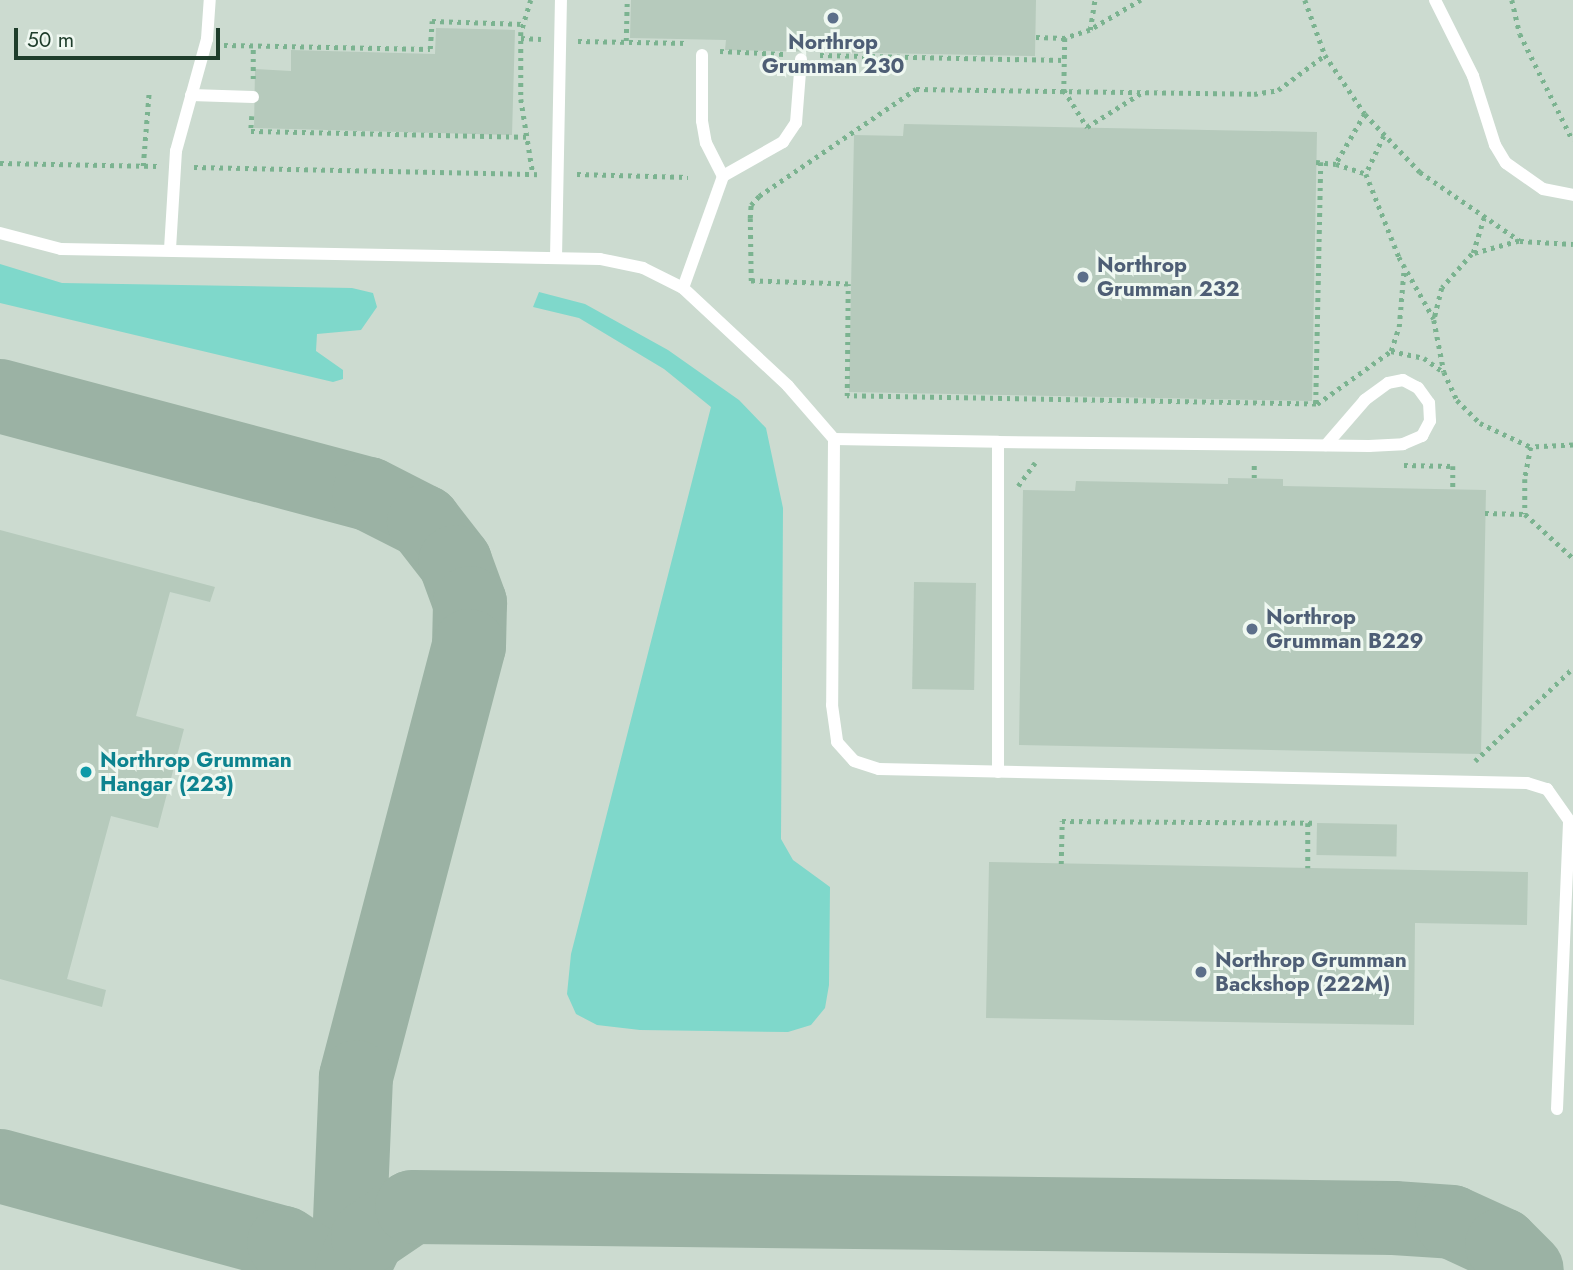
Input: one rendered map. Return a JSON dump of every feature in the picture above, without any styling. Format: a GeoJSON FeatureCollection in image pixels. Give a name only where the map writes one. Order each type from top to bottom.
{"type":"FeatureCollection","features":[{"type":"Feature","properties":{"kind":"lane"},"geometry":{"type":"LineString","coordinates":[[170,249],[176,151],[207,39],[210,0]]}},
{"type":"Feature","properties":{"kind":"lane"},"geometry":{"type":"LineString","coordinates":[[556,258],[561,0]]}},
{"type":"Feature","properties":{"kind":"lane"},"geometry":{"type":"LineString","coordinates":[[1435,0],[1474,76],[1495,145],[1506,163],[1543,189],[1573,195]]}},
{"type":"Feature","properties":{"kind":"lane"},"geometry":{"type":"LineString","coordinates":[[702,55],[702,121],[706,143],[723,176]]}},
{"type":"Feature","properties":{"kind":"lane"},"geometry":{"type":"LineString","coordinates":[[683,288],[723,176],[783,142],[796,123],[801,59]]}},
{"type":"Feature","properties":{"kind":"lane"},"geometry":{"type":"LineString","coordinates":[[191,95],[253,97]]}},
{"type":"Feature","properties":{"kind":"lane"},"geometry":{"type":"LineString","coordinates":[[0,233],[61,249],[600,259],[643,268],[683,288],[788,386],[834,439],[832,705],[837,742],[855,761],[879,769],[1527,783],[1547,789],[1571,824],[1557,1109]]}},
{"type":"Feature","properties":{"kind":"lane"},"geometry":{"type":"LineString","coordinates":[[834,439],[998,442],[1326,444],[1403,444],[1422,436],[1430,421],[1429,403],[1418,388],[1403,380],[1388,383],[1365,400],[1326,444]]}},
{"type":"Feature","properties":{"kind":"lane"},"geometry":{"type":"LineString","coordinates":[[998,442],[998,772]]}},
{"type":"Feature","properties":{"kind":"path"},"geometry":{"type":"LineString","coordinates":[[531,0],[521,38],[521,99],[531,137],[533,174]]}},
{"type":"Feature","properties":{"kind":"path"},"geometry":{"type":"LineString","coordinates":[[626,41],[627,0]]}},
{"type":"Feature","properties":{"kind":"path"},"geometry":{"type":"LineString","coordinates":[[1090,30],[1095,0]]}},
{"type":"Feature","properties":{"kind":"path"},"geometry":{"type":"LineString","coordinates":[[1036,37],[1065,38],[1090,30],[1141,0]]}},
{"type":"Feature","properties":{"kind":"path"},"geometry":{"type":"LineString","coordinates":[[1305,0],[1325,55],[1384,135],[1420,172],[1520,241]]}},
{"type":"Feature","properties":{"kind":"path"},"geometry":{"type":"LineString","coordinates":[[1512,0],[1520,34],[1573,141]]}},
{"type":"Feature","properties":{"kind":"path"},"geometry":{"type":"LineString","coordinates":[[220,45],[430,49],[432,21],[523,24]]}},
{"type":"Feature","properties":{"kind":"path"},"geometry":{"type":"LineString","coordinates":[[521,38],[546,39]]}},
{"type":"Feature","properties":{"kind":"path"},"geometry":{"type":"LineString","coordinates":[[1065,38],[1064,90],[1087,127],[1145,91]]}},
{"type":"Feature","properties":{"kind":"path"},"geometry":{"type":"LineString","coordinates":[[253,45],[251,131],[531,137]]}},
{"type":"Feature","properties":{"kind":"path"},"geometry":{"type":"LineString","coordinates":[[1325,55],[1278,90],[1145,91],[934,86],[902,96],[759,196],[750,218],[751,281],[848,284],[847,396],[1316,404],[1391,351],[1399,327],[1404,267]]}},
{"type":"Feature","properties":{"kind":"path"},"geometry":{"type":"LineString","coordinates":[[143,166],[149,92]]}},
{"type":"Feature","properties":{"kind":"path"},"geometry":{"type":"LineString","coordinates":[[1336,164],[1366,114]]}},
{"type":"Feature","properties":{"kind":"path"},"geometry":{"type":"LineString","coordinates":[[1384,135],[1366,174],[1404,267],[1434,320],[1444,372],[1457,400],[1480,423],[1531,447],[1573,445]]}},
{"type":"Feature","properties":{"kind":"path"},"geometry":{"type":"LineString","coordinates":[[1316,404],[1318,162],[1336,164],[1366,174]]}},
{"type":"Feature","properties":{"kind":"path"},"geometry":{"type":"LineString","coordinates":[[0,163],[158,166]]}},
{"type":"Feature","properties":{"kind":"path"},"geometry":{"type":"LineString","coordinates":[[190,167],[543,173]]}},
{"type":"Feature","properties":{"kind":"path"},"geometry":{"type":"LineString","coordinates":[[573,174],[688,177]]}},
{"type":"Feature","properties":{"kind":"path"},"geometry":{"type":"LineString","coordinates":[[1434,320],[1442,288],[1472,254],[1484,217]]}},
{"type":"Feature","properties":{"kind":"path"},"geometry":{"type":"LineString","coordinates":[[1472,254],[1520,241],[1573,244]]}},
{"type":"Feature","properties":{"kind":"path"},"geometry":{"type":"LineString","coordinates":[[1391,351],[1424,358],[1444,372]]}},
{"type":"Feature","properties":{"kind":"path"},"geometry":{"type":"LineString","coordinates":[[1525,514],[1524,479],[1531,447]]}},
{"type":"Feature","properties":{"kind":"path"},"geometry":{"type":"LineString","coordinates":[[1018,500],[1018,486],[1030,465],[1044,460]]}},
{"type":"Feature","properties":{"kind":"path"},"geometry":{"type":"LineString","coordinates":[[1241,463],[1268,463]]}},
{"type":"Feature","properties":{"kind":"path"},"geometry":{"type":"LineString","coordinates":[[1254,478],[1255,463]]}},
{"type":"Feature","properties":{"kind":"path"},"geometry":{"type":"LineString","coordinates":[[1400,465],[1453,466],[1453,489]]}},
{"type":"Feature","properties":{"kind":"path"},"geometry":{"type":"LineString","coordinates":[[1485,513],[1525,514],[1573,558]]}},
{"type":"Feature","properties":{"kind":"path"},"geometry":{"type":"LineString","coordinates":[[1461,761],[1475,761],[1573,668]]}},
{"type":"Feature","properties":{"kind":"path"},"geometry":{"type":"LineString","coordinates":[[1061,864],[1062,821],[1317,822]]}},
{"type":"Feature","properties":{"kind":"path"},"geometry":{"type":"LineString","coordinates":[[1308,823],[1308,868]]}},
{"type":"Feature","properties":{"kind":"shaded area"},"geometry":{"type":"Polygon","coordinates":[[[0,0],[1573,0],[1573,1270],[0,1270],[0,0]]]}},
{"type":"Feature","properties":{"kind":"water"},"geometry":{"type":"Polygon","coordinates":[[[0,264],[62,283],[352,288],[373,293],[377,307],[361,330],[317,334],[316,351],[343,370],[343,379],[333,382],[0,303],[0,264]]]}},
{"type":"Feature","properties":{"kind":"water"},"geometry":{"type":"Polygon","coordinates":[[[539,292],[585,304],[668,350],[739,400],[766,428],[783,508],[781,839],[793,860],[830,887],[829,985],[825,1008],[811,1025],[788,1032],[640,1030],[597,1025],[576,1014],[567,994],[571,954],[711,407],[664,369],[579,318],[533,307],[539,292]]]}},
{"type":"Feature","properties":{"kind":"building","name":"Northrop Grumman 230"},"geometry":{"type":"Polygon","coordinates":[[[631,0],[1036,0],[1035,56],[725,50],[726,40],[630,38],[631,0]]]}},
{"type":"Feature","properties":{"kind":"building"},"geometry":{"type":"Polygon","coordinates":[[[436,28],[515,30],[512,135],[254,128],[255,69],[291,71],[291,50],[435,54],[436,28]]]}},
{"type":"Feature","properties":{"kind":"building","name":"Northrop Grumman 232"},"geometry":{"type":"Polygon","coordinates":[[[904,124],[1317,132],[1312,401],[849,392],[854,135],[903,136],[904,124]]]}},
{"type":"Feature","properties":{"kind":"building","name":"Northrop Grumman B229"},"geometry":{"type":"Polygon","coordinates":[[[1228,478],[1283,479],[1283,486],[1486,490],[1481,754],[1019,745],[1023,490],[1075,491],[1076,481],[1228,484],[1228,478]]]}},
{"type":"Feature","properties":{"kind":"building","name":"Northrop Grumman Hangar (223)"},"geometry":{"type":"Polygon","coordinates":[[[0,530],[215,587],[210,602],[170,592],[136,716],[184,729],[158,828],[111,816],[67,979],[106,990],[102,1007],[0,979],[0,530]]]}},
{"type":"Feature","properties":{"kind":"building"},"geometry":{"type":"Polygon","coordinates":[[[914,582],[976,583],[974,690],[912,689],[914,582]]]}},
{"type":"Feature","properties":{"kind":"building"},"geometry":{"type":"Polygon","coordinates":[[[1317,823],[1397,824],[1396,856],[1316,855],[1317,823]]]}},
{"type":"Feature","properties":{"kind":"building","name":"Northrop Grumman Backshop (222M)"},"geometry":{"type":"Polygon","coordinates":[[[989,862],[1528,872],[1527,925],[1415,923],[1414,1025],[986,1018],[989,862]]]}},
{"type":"Feature","properties":{"kind":"taxiway"},"geometry":{"type":"LineString","coordinates":[[0,396],[369,494],[424,522],[455,562],[470,603],[469,646],[356,1077],[348,1270]]}},
{"type":"Feature","properties":{"kind":"taxiway"},"geometry":{"type":"LineString","coordinates":[[0,1166],[284,1243],[325,1270]]}},
{"type":"Feature","properties":{"kind":"taxiway"},"geometry":{"type":"LineString","coordinates":[[352,1270],[368,1237],[412,1207],[1394,1218],[1452,1222],[1502,1245],[1527,1270]]}},
{"type":"Feature","properties":{"kind":"place","name":"Northrop Grumman 230"},"geometry":{"type":"Point","coordinates":[833,18]}},
{"type":"Feature","properties":{"kind":"place","name":"Northrop Grumman 232"},"geometry":{"type":"Point","coordinates":[1083,277]}},
{"type":"Feature","properties":{"kind":"place","name":"Northrop Grumman B229"},"geometry":{"type":"Point","coordinates":[1252,629]}},
{"type":"Feature","properties":{"kind":"place","name":"Northrop Grumman Hangar (223)"},"geometry":{"type":"Point","coordinates":[86,772]}},
{"type":"Feature","properties":{"kind":"place","name":"Northrop Grumman Backshop (222M)"},"geometry":{"type":"Point","coordinates":[1201,972]}}]}
